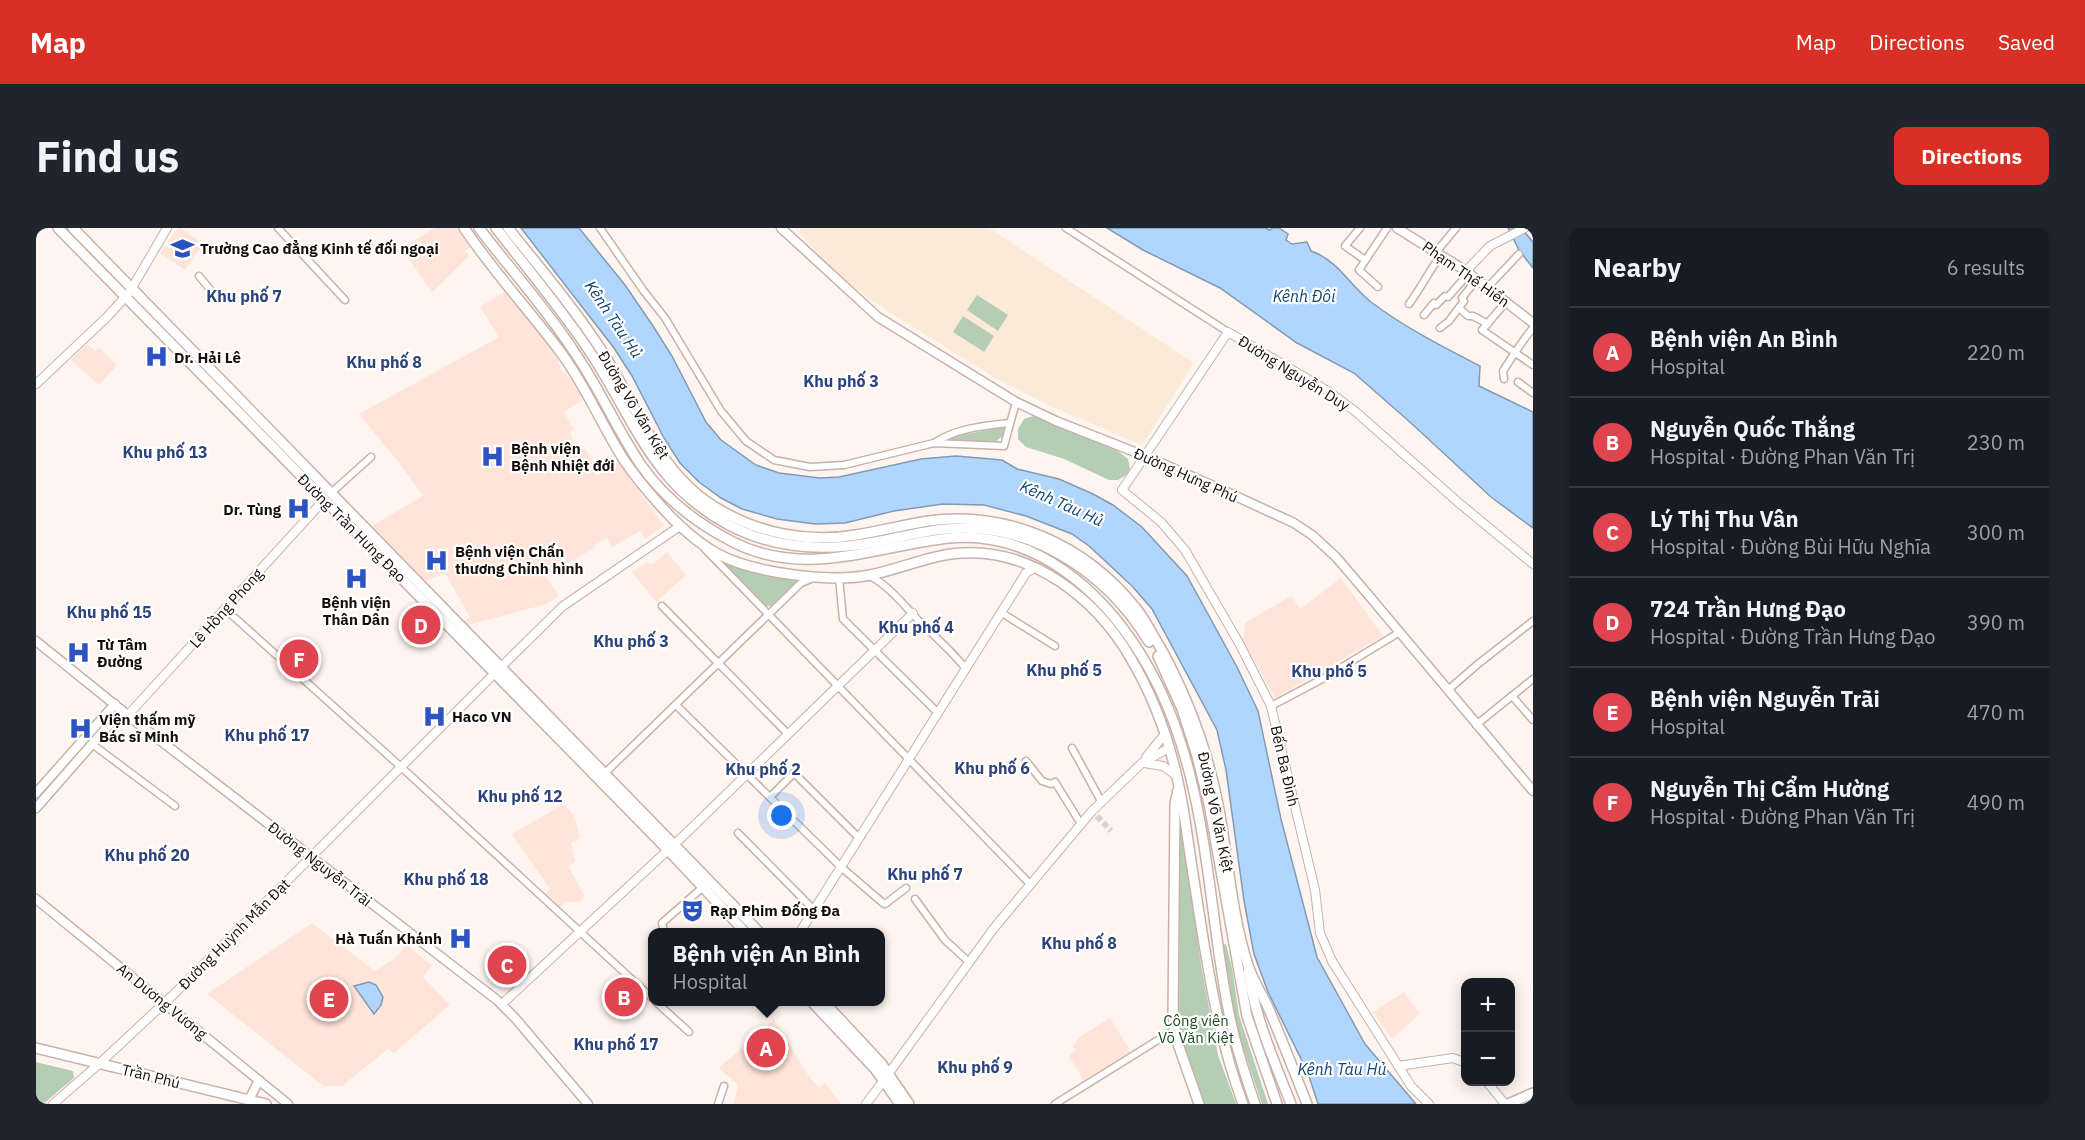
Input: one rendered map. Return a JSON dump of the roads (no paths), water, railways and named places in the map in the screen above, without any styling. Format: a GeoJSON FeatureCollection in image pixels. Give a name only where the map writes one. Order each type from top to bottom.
{"type":"FeatureCollection","features":[{"type":"Feature","properties":{"kind":"main road","name":"Đường Trần Hưng Đạo"},"geometry":{"type":"LineString","coordinates":[[58,228],[126,297],[212,378],[671,847],[754,928]]}},
{"type":"Feature","properties":{"kind":"main road","name":"Đường Võ Văn Kiệt"},"geometry":{"type":"LineString","coordinates":[[464,228],[560,352],[592,401],[631,470],[680,526],[719,555],[736,562],[773,571],[839,579],[869,575],[881,577],[946,555],[986,554],[1029,568],[1072,590],[1111,629],[1139,675],[1164,734],[1177,776],[1222,1037],[1243,1104]]}},
{"type":"Feature","properties":{"kind":"main road","name":"Đường Võ Văn Kiệt"},"geometry":{"type":"LineString","coordinates":[[479,228],[572,346],[643,467],[655,483],[691,516],[743,547],[765,554],[798,558],[830,560],[937,540],[962,537],[989,539],[1010,544],[1056,564],[1079,581],[1103,604],[1120,624],[1144,660],[1181,744],[1201,820],[1232,1029],[1255,1104]]}},
{"type":"Feature","properties":{"kind":"main road","name":"Đường Võ Văn Kiệt"},"geometry":{"type":"LineString","coordinates":[[496,228],[594,357],[652,458],[676,485],[743,532],[778,543],[802,546],[847,546],[934,531],[974,528],[1010,534],[1046,547],[1096,578],[1128,610],[1161,662],[1197,739],[1218,804],[1237,924],[1248,966],[1266,1002],[1307,1104]]}},
{"type":"Feature","properties":{"kind":"main road","name":"Đường Võ Văn Kiệt"},"geometry":{"type":"LineString","coordinates":[[508,228],[585,326],[616,374],[658,451],[701,503]]}},
{"type":"Feature","properties":{"kind":"main road","name":"Đường Hưng Phú"},"geometry":{"type":"LineString","coordinates":[[781,228],[878,317],[1016,402],[1056,421],[1145,456],[1303,528],[1336,557],[1533,791]]}},
{"type":"Feature","properties":{"kind":"main road","name":"Phạm Thế Hiển"},"geometry":{"type":"LineString","coordinates":[[1397,228],[1467,272],[1533,323]]}},
{"type":"Feature","properties":{"kind":"main road","name":"Đường Trần Hưng Đạo"},"geometry":{"type":"LineString","coordinates":[[76,231],[133,289],[212,378]]}},
{"type":"Feature","properties":{"kind":"main road"},"geometry":{"type":"LineString","coordinates":[[72,242],[76,231]]}},
{"type":"Feature","properties":{"kind":"main road"},"geometry":{"type":"LineString","coordinates":[[680,526],[701,503]]}},
{"type":"Feature","properties":{"kind":"main road","name":"Đường Nguyễn Trãi"},"geometry":{"type":"LineString","coordinates":[[36,641],[121,710],[502,1004],[588,1104]]}},
{"type":"Feature","properties":{"kind":"main road","name":"Lê Hồng Phong"},"geometry":{"type":"LineString","coordinates":[[36,808],[121,710]]}},
{"type":"Feature","properties":{"kind":"main road","name":"Lê Hồng Phong"},"geometry":{"type":"LineString","coordinates":[[36,793],[121,710]]}},
{"type":"Feature","properties":{"kind":"main road"},"geometry":{"type":"LineString","coordinates":[[1164,734],[1170,729],[1172,721]]}},
{"type":"Feature","properties":{"kind":"main road"},"geometry":{"type":"LineString","coordinates":[[1169,748],[1197,739]]}},
{"type":"Feature","properties":{"kind":"main road","name":"Đường Võ Văn Kiệt"},"geometry":{"type":"LineString","coordinates":[[1197,739],[1247,1016],[1277,1104]]}},
{"type":"Feature","properties":{"kind":"main road","name":"Đường Võ Văn Kiệt"},"geometry":{"type":"LineString","coordinates":[[1179,786],[1175,804],[1174,1030],[1199,1104]]}},
{"type":"Feature","properties":{"kind":"main road","name":"Đường Trần Hưng Đạo"},"geometry":{"type":"LineString","coordinates":[[671,847],[740,928]]}},
{"type":"Feature","properties":{"kind":"main road"},"geometry":{"type":"LineString","coordinates":[[1223,891],[1237,924]]}},
{"type":"Feature","properties":{"kind":"main road","name":"An Dương Vương"},"geometry":{"type":"LineString","coordinates":[[36,899],[288,1104]]}},
{"type":"Feature","properties":{"kind":"main road"},"geometry":{"type":"LineString","coordinates":[[1248,966],[1250,983],[1269,1046],[1291,1104]]}},
{"type":"Feature","properties":{"kind":"main road"},"geometry":{"type":"LineString","coordinates":[[816,1006],[886,1076],[900,1104]]}},
{"type":"Feature","properties":{"kind":"main road"},"geometry":{"type":"LineString","coordinates":[[827,1006],[909,1104]]}},
{"type":"Feature","properties":{"kind":"main road","name":"Trần Phú"},"geometry":{"type":"LineString","coordinates":[[36,1048],[266,1104]]}},
{"type":"Feature","properties":{"kind":"main road"},"geometry":{"type":"LineString","coordinates":[[249,1100],[259,1080]]}},
{"type":"Feature","properties":{"kind":"main road"},"geometry":{"type":"LineString","coordinates":[[1506,1104],[1533,1093]]}},
{"type":"Feature","properties":{"kind":"street"},"geometry":{"type":"LineString","coordinates":[[36,384],[133,289],[167,228]]}},
{"type":"Feature","properties":{"kind":"street"},"geometry":{"type":"LineString","coordinates":[[278,228],[345,300]]}},
{"type":"Feature","properties":{"kind":"street"},"geometry":{"type":"LineString","coordinates":[[600,228],[665,318],[721,411],[746,441],[774,460],[810,467],[844,465],[934,443],[955,432],[969,428],[1010,423]]}},
{"type":"Feature","properties":{"kind":"street","name":"Đường Nguyễn Duy"},"geometry":{"type":"LineString","coordinates":[[1066,228],[1349,406],[1493,533],[1533,564]]}},
{"type":"Feature","properties":{"kind":"street"},"geometry":{"type":"LineString","coordinates":[[1360,228],[1345,246],[1365,260]]}},
{"type":"Feature","properties":{"kind":"street"},"geometry":{"type":"LineString","coordinates":[[1378,286],[1359,270],[1387,228]]}},
{"type":"Feature","properties":{"kind":"street"},"geometry":{"type":"LineString","coordinates":[[1409,304],[1423,285],[1426,276],[1456,228]]}},
{"type":"Feature","properties":{"kind":"street"},"geometry":{"type":"LineString","coordinates":[[1425,315],[1434,303],[1436,305],[1445,296],[1448,297],[1481,254],[1525,228]]}},
{"type":"Feature","properties":{"kind":"street"},"geometry":{"type":"LineString","coordinates":[[1487,288],[1519,254]]}},
{"type":"Feature","properties":{"kind":"street"},"geometry":{"type":"LineString","coordinates":[[199,276],[213,293]]}},
{"type":"Feature","properties":{"kind":"street"},"geometry":{"type":"LineString","coordinates":[[1440,328],[1459,308],[1464,301],[1462,298],[1477,279]]}},
{"type":"Feature","properties":{"kind":"street"},"geometry":{"type":"LineString","coordinates":[[1506,302],[1482,330],[1533,365]]}},
{"type":"Feature","properties":{"kind":"street"},"geometry":{"type":"LineString","coordinates":[[1459,308],[1468,316],[1473,316],[1488,324]]}},
{"type":"Feature","properties":{"kind":"street"},"geometry":{"type":"LineString","coordinates":[[1504,379],[1503,371],[1513,357],[1514,351],[1533,328]]}},
{"type":"Feature","properties":{"kind":"street"},"geometry":{"type":"LineString","coordinates":[[1145,456],[1228,332]]}},
{"type":"Feature","properties":{"kind":"street"},"geometry":{"type":"LineString","coordinates":[[1518,382],[1532,391]]}},
{"type":"Feature","properties":{"kind":"street"},"geometry":{"type":"LineString","coordinates":[[934,443],[1004,446],[1016,402]]}},
{"type":"Feature","properties":{"kind":"street","name":"Bến Ba Đình"},"geometry":{"type":"LineString","coordinates":[[1145,456],[1122,490],[1161,522],[1185,550],[1239,643],[1271,706],[1315,890],[1322,940],[1332,961],[1398,1066],[1411,1086],[1428,1104]]}},
{"type":"Feature","properties":{"kind":"street"},"geometry":{"type":"LineString","coordinates":[[328,497],[372,457]]}},
{"type":"Feature","properties":{"kind":"street","name":"Lê Hồng Phong"},"geometry":{"type":"LineString","coordinates":[[121,710],[225,609],[328,497]]}},
{"type":"Feature","properties":{"kind":"street","name":"Đường Huỳnh Mẫn Đạt"},"geometry":{"type":"LineString","coordinates":[[53,1104],[164,1003],[563,606],[680,526]]}},
{"type":"Feature","properties":{"kind":"street"},"geometry":{"type":"LineString","coordinates":[[694,538],[1030,884]]}},
{"type":"Feature","properties":{"kind":"street"},"geometry":{"type":"LineString","coordinates":[[803,928],[1029,568]]}},
{"type":"Feature","properties":{"kind":"street"},"geometry":{"type":"LineString","coordinates":[[602,776],[801,583],[816,577]]}},
{"type":"Feature","properties":{"kind":"street"},"geometry":{"type":"LineString","coordinates":[[881,577],[966,669]]}},
{"type":"Feature","properties":{"kind":"street"},"geometry":{"type":"LineString","coordinates":[[839,579],[843,619],[938,713]]}},
{"type":"Feature","properties":{"kind":"street"},"geometry":{"type":"LineString","coordinates":[[662,606],[788,734]]}},
{"type":"Feature","properties":{"kind":"street"},"geometry":{"type":"LineString","coordinates":[[225,609],[648,994]]}},
{"type":"Feature","properties":{"kind":"street"},"geometry":{"type":"LineString","coordinates":[[1002,613],[1056,646]]}},
{"type":"Feature","properties":{"kind":"street"},"geometry":{"type":"LineString","coordinates":[[502,1004],[671,847],[913,614]]}},
{"type":"Feature","properties":{"kind":"street"},"geometry":{"type":"LineString","coordinates":[[1448,690],[1533,621]]}},
{"type":"Feature","properties":{"kind":"street"},"geometry":{"type":"LineString","coordinates":[[1271,706],[1324,678],[1400,632]]}},
{"type":"Feature","properties":{"kind":"street"},"geometry":{"type":"LineString","coordinates":[[1476,725],[1533,679]]}},
{"type":"Feature","properties":{"kind":"street"},"geometry":{"type":"LineString","coordinates":[[1512,696],[1533,720]]}},
{"type":"Feature","properties":{"kind":"street"},"geometry":{"type":"LineString","coordinates":[[676,705],[841,867],[885,904],[906,888]]}},
{"type":"Feature","properties":{"kind":"street"},"geometry":{"type":"LineString","coordinates":[[866,1104],[969,962],[1030,884],[1101,801],[1142,763],[1164,734]]}},
{"type":"Feature","properties":{"kind":"street"},"geometry":{"type":"LineString","coordinates":[[92,744],[175,806]]}},
{"type":"Feature","properties":{"kind":"street"},"geometry":{"type":"LineString","coordinates":[[1072,748],[1101,801]]}},
{"type":"Feature","properties":{"kind":"street"},"geometry":{"type":"LineString","coordinates":[[1142,763],[1169,748]]}},
{"type":"Feature","properties":{"kind":"street"},"geometry":{"type":"LineString","coordinates":[[1026,761],[1042,782],[1051,784],[1055,782],[1081,824]]}},
{"type":"Feature","properties":{"kind":"street"},"geometry":{"type":"LineString","coordinates":[[1142,763],[1163,766],[1177,776]]}},
{"type":"Feature","properties":{"kind":"street"},"geometry":{"type":"LineString","coordinates":[[770,797],[794,773],[859,838]]}},
{"type":"Feature","properties":{"kind":"street"},"geometry":{"type":"LineString","coordinates":[[738,833],[814,910]]}},
{"type":"Feature","properties":{"kind":"street"},"geometry":{"type":"LineString","coordinates":[[663,928],[662,922],[703,887]]}},
{"type":"Feature","properties":{"kind":"street"},"geometry":{"type":"LineString","coordinates":[[915,899],[945,940],[969,962]]}},
{"type":"Feature","properties":{"kind":"street"},"geometry":{"type":"LineString","coordinates":[[660,1006],[689,1032]]}},
{"type":"Feature","properties":{"kind":"street"},"geometry":{"type":"LineString","coordinates":[[1055,1104],[1174,1030]]}},
{"type":"Feature","properties":{"kind":"street"},"geometry":{"type":"LineString","coordinates":[[1398,1066],[1453,1058],[1461,1061]]}},
{"type":"Feature","properties":{"kind":"street"},"geometry":{"type":"LineString","coordinates":[[718,1104],[724,1086]]}},
{"type":"Feature","properties":{"kind":"street"},"geometry":{"type":"LineString","coordinates":[[1490,1086],[1506,1104]]}},
{"type":"Feature","properties":{"kind":"water","name":"Kênh Tàu Hủ"},"geometry":{"type":"Polygon","coordinates":[[[521,228],[579,228],[625,285],[653,326],[672,356],[706,422],[721,440],[756,465],[779,473],[820,478],[839,477],[921,459],[956,456],[1002,460],[1017,469],[1059,479],[1093,494],[1113,505],[1142,527],[1187,576],[1237,667],[1258,711],[1281,819],[1317,957],[1365,1044],[1416,1104],[1318,1104],[1308,1073],[1268,992],[1254,954],[1244,901],[1226,770],[1217,730],[1152,609],[1132,586],[1089,546],[1072,534],[1026,516],[984,505],[943,504],[894,511],[845,523],[815,524],[777,519],[742,509],[721,498],[699,482],[680,463],[614,348],[521,228]]]}},
{"type":"Feature","properties":{"kind":"water","name":"Kênh Đôi"},"geometry":{"type":"Polygon","coordinates":[[[1107,228],[1265,228],[1270,230],[1279,228],[1288,234],[1286,240],[1292,244],[1307,242],[1311,251],[1329,261],[1371,302],[1424,336],[1480,366],[1479,386],[1533,412],[1533,528],[1491,497],[1354,373],[1297,343],[1220,288],[1143,250],[1107,228]]]}},
{"type":"Feature","properties":{"kind":"water"},"geometry":{"type":"Polygon","coordinates":[[[1508,228],[1521,228],[1533,242],[1533,268],[1519,250],[1508,228]]]}},
{"type":"Feature","properties":{"kind":"water"},"geometry":{"type":"Polygon","coordinates":[[[369,982],[376,985],[383,997],[381,1005],[374,1014],[354,986],[369,982]]]}},
{"type":"Feature","properties":{"kind":"tunnel"},"geometry":{"type":"LineString","coordinates":[[1097,816],[1111,831]]}},
{"type":"Feature","properties":{"kind":"place","name":"Trường Cao đẳng Kinh tế đối ngoại"},"geometry":{"type":"Point","coordinates":[182,248]}},
{"type":"Feature","properties":{"kind":"place","name":"Dr. Hải Lê"},"geometry":{"type":"Point","coordinates":[156,357]}},
{"type":"Feature","properties":{"kind":"place","name":"Bệnh viện Bệnh Nhiệt đới"},"geometry":{"type":"Point","coordinates":[493,457]}},
{"type":"Feature","properties":{"kind":"place","name":"Dr. Tùng"},"geometry":{"type":"Point","coordinates":[299,509]}},
{"type":"Feature","properties":{"kind":"place","name":"Bệnh viện Chấn thương Chỉnh hình"},"geometry":{"type":"Point","coordinates":[437,560]}},
{"type":"Feature","properties":{"kind":"place","name":"Bệnh viện Thân Dân"},"geometry":{"type":"Point","coordinates":[356,578]}},
{"type":"Feature","properties":{"kind":"place","name":"724 Trần Hưng Đạo"},"geometry":{"type":"Point","coordinates":[421,625]}},
{"type":"Feature","properties":{"kind":"place","name":"Từ Tâm Đường"},"geometry":{"type":"Point","coordinates":[79,653]}},
{"type":"Feature","properties":{"kind":"place","name":"Nguyễn Thị Cẩm Hường"},"geometry":{"type":"Point","coordinates":[299,659]}},
{"type":"Feature","properties":{"kind":"place","name":"Haco VN"},"geometry":{"type":"Point","coordinates":[434,716]}},
{"type":"Feature","properties":{"kind":"place","name":"Viện thấm mỹ Bác sĩ Minh"},"geometry":{"type":"Point","coordinates":[81,728]}},
{"type":"Feature","properties":{"kind":"place","name":"Rạp Phim Đống Đa"},"geometry":{"type":"Point","coordinates":[692,910]}},
{"type":"Feature","properties":{"kind":"place","name":"Hà Tuấn Khánh"},"geometry":{"type":"Point","coordinates":[460,938]}},
{"type":"Feature","properties":{"kind":"place","name":"Lý Thị Thu Vân"},"geometry":{"type":"Point","coordinates":[507,965]}},
{"type":"Feature","properties":{"kind":"place","name":"Nguyễn Quốc Thắng"},"geometry":{"type":"Point","coordinates":[624,997]}},
{"type":"Feature","properties":{"kind":"place","name":"Bệnh viện Nguyễn Trãi"},"geometry":{"type":"Point","coordinates":[329,999]}},
{"type":"Feature","properties":{"kind":"place","name":"Bệnh viện An Bình"},"geometry":{"type":"Point","coordinates":[766,1048]}},
{"type":"Feature","properties":{"kind":"district","name":"Khu phố 7"},"geometry":{"type":"Point","coordinates":[244,296]}},
{"type":"Feature","properties":{"kind":"district","name":"Khu phố 8"},"geometry":{"type":"Point","coordinates":[384,362]}},
{"type":"Feature","properties":{"kind":"district","name":"Khu phố 3"},"geometry":{"type":"Point","coordinates":[841,381]}},
{"type":"Feature","properties":{"kind":"district","name":"Khu phố 13"},"geometry":{"type":"Point","coordinates":[165,452]}},
{"type":"Feature","properties":{"kind":"district","name":"Khu phố 15"},"geometry":{"type":"Point","coordinates":[109,612]}},
{"type":"Feature","properties":{"kind":"district","name":"Khu phố 4"},"geometry":{"type":"Point","coordinates":[916,627]}},
{"type":"Feature","properties":{"kind":"district","name":"Khu phố 3"},"geometry":{"type":"Point","coordinates":[631,641]}},
{"type":"Feature","properties":{"kind":"district","name":"Khu phố 5"},"geometry":{"type":"Point","coordinates":[1064,670]}},
{"type":"Feature","properties":{"kind":"district","name":"Khu phố 5"},"geometry":{"type":"Point","coordinates":[1329,671]}},
{"type":"Feature","properties":{"kind":"district","name":"Khu phố 17"},"geometry":{"type":"Point","coordinates":[267,735]}},
{"type":"Feature","properties":{"kind":"district","name":"Khu phố 6"},"geometry":{"type":"Point","coordinates":[992,768]}},
{"type":"Feature","properties":{"kind":"district","name":"Khu phố 2"},"geometry":{"type":"Point","coordinates":[763,769]}},
{"type":"Feature","properties":{"kind":"district","name":"Khu phố 12"},"geometry":{"type":"Point","coordinates":[520,796]}},
{"type":"Feature","properties":{"kind":"district","name":"Khu phố 20"},"geometry":{"type":"Point","coordinates":[147,855]}},
{"type":"Feature","properties":{"kind":"district","name":"Khu phố 7"},"geometry":{"type":"Point","coordinates":[925,874]}},
{"type":"Feature","properties":{"kind":"district","name":"Khu phố 18"},"geometry":{"type":"Point","coordinates":[446,879]}},
{"type":"Feature","properties":{"kind":"district","name":"Khu phố 8"},"geometry":{"type":"Point","coordinates":[1079,943]}},
{"type":"Feature","properties":{"kind":"district","name":"Khu phố 17"},"geometry":{"type":"Point","coordinates":[616,1044]}},
{"type":"Feature","properties":{"kind":"district","name":"Khu phố 9"},"geometry":{"type":"Point","coordinates":[975,1067]}},
{"type":"Feature","properties":{"kind":"park label","name":"Công viên Võ Văn Kiệt"},"geometry":{"type":"Point","coordinates":[1196,1028]}}]}
